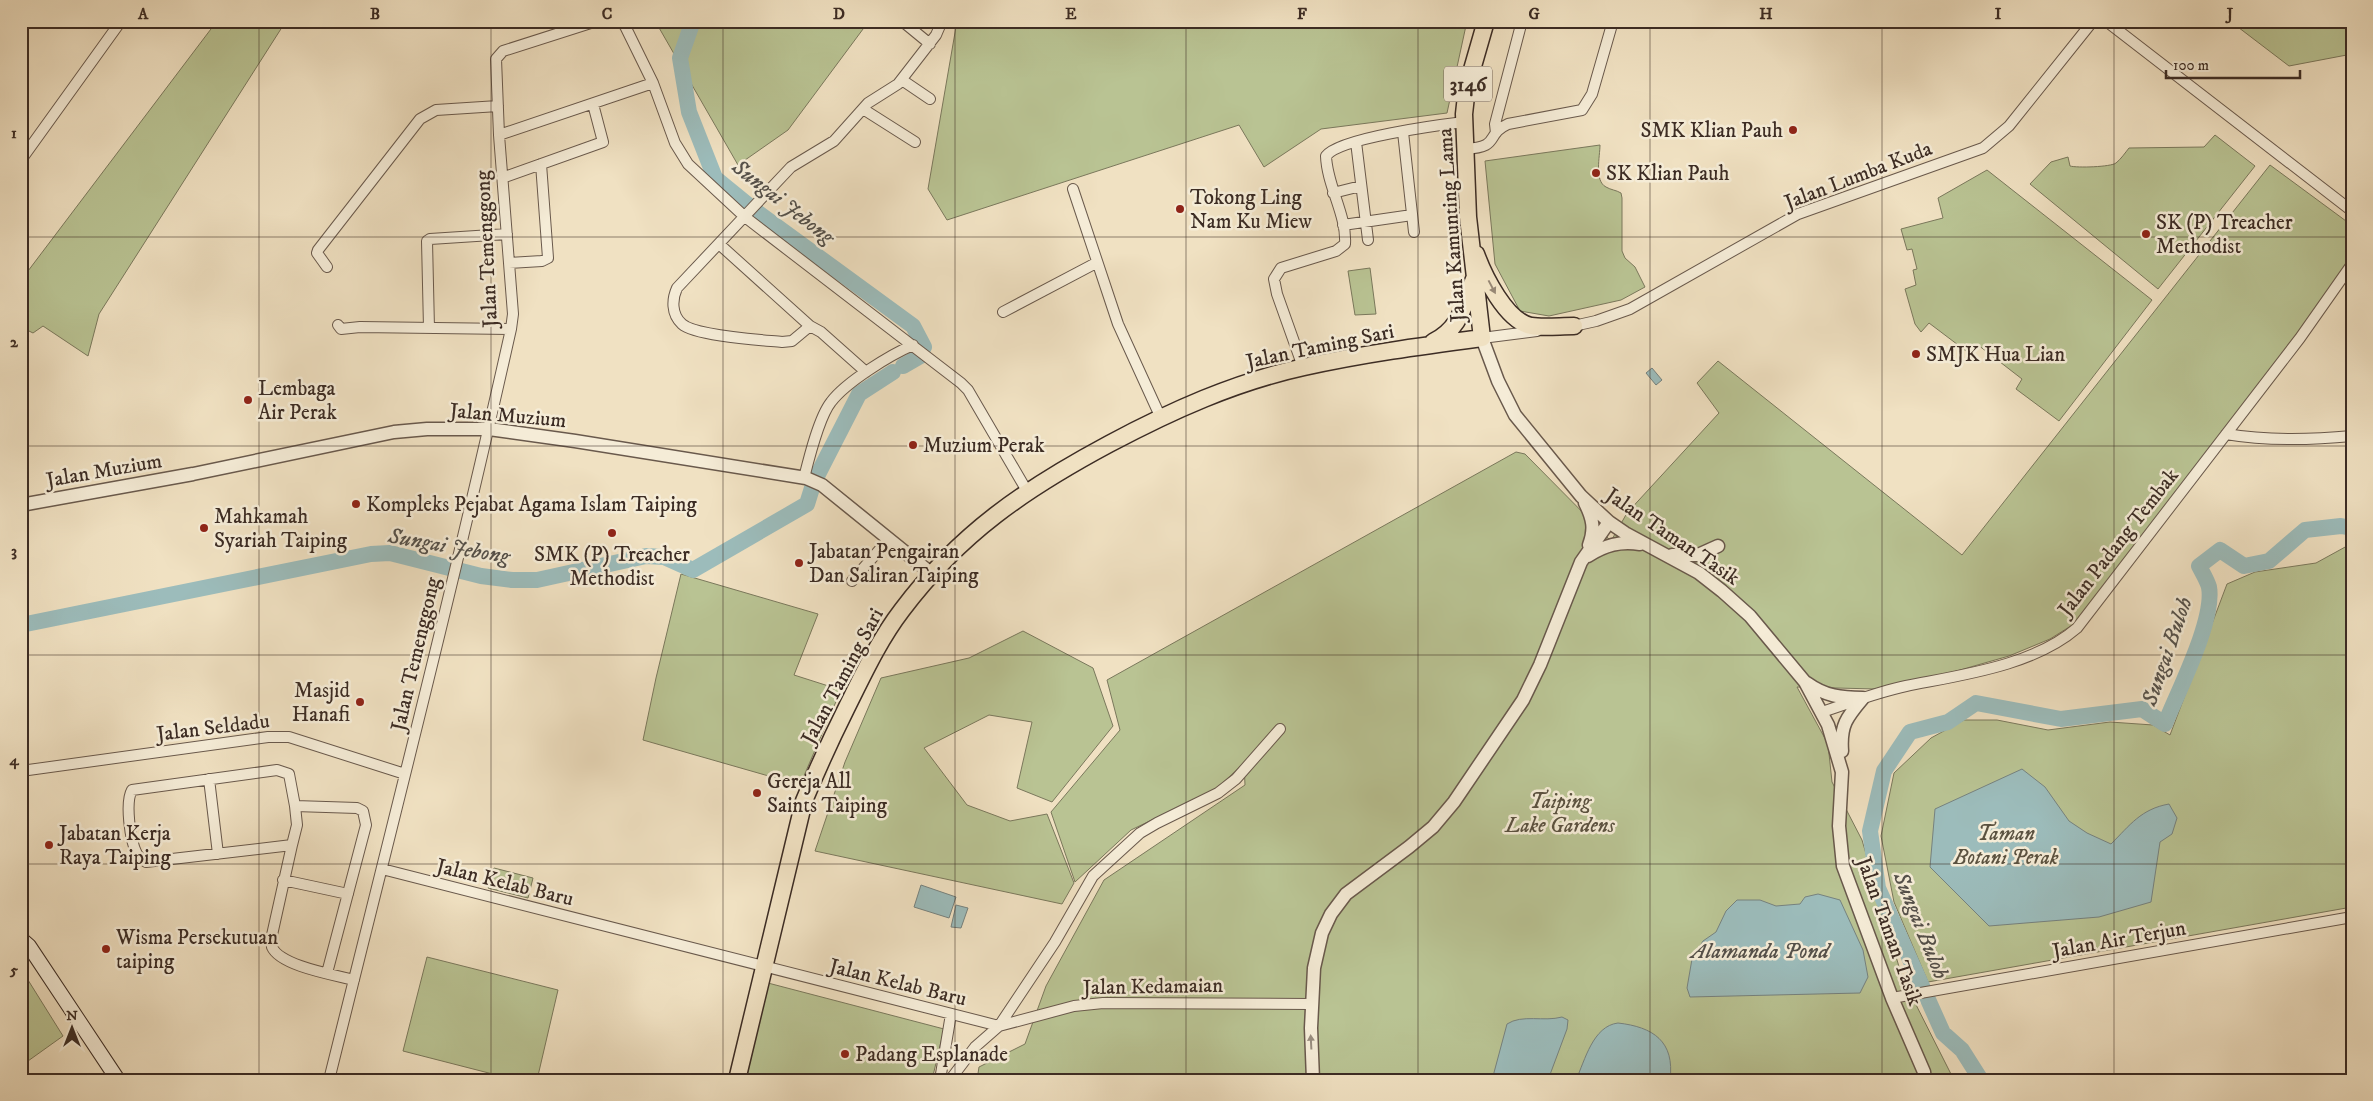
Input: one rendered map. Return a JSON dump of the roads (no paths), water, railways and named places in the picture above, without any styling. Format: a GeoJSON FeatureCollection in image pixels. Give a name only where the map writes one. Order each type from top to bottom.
{"type":"FeatureCollection","features":[{"type":"Feature","properties":{"kind":"main road","name":"Jalan Kamunting Lama"},"geometry":{"type":"LineString","coordinates":[[1482,338],[1471,243],[1464,122],[1467,87],[1486,21]]}},
{"type":"Feature","properties":{"kind":"main road"},"geometry":{"type":"LineString","coordinates":[[1471,243],[1479,263],[1498,298],[1511,316],[1520,322],[1532,326],[1574,326]]}},
{"type":"Feature","properties":{"kind":"main road"},"geometry":{"type":"LineString","coordinates":[[1427,345],[1447,335],[1457,323],[1474,278]]}},
{"type":"Feature","properties":{"kind":"main road","name":"Jalan Taming Sari"},"geometry":{"type":"LineString","coordinates":[[737,1080],[804,801],[816,772],[879,644],[901,612],[932,574],[976,530],[1027,491],[1070,465],[1160,416],[1229,389],[1303,367],[1427,345],[1482,338]]}},
{"type":"Feature","properties":{"kind":"main road"},"geometry":{"type":"LineString","coordinates":[[21,940],[29,946],[118,1080]]}},
{"type":"Feature","properties":{"kind":"street"},"geometry":{"type":"LineString","coordinates":[[21,160],[121,21]]}},
{"type":"Feature","properties":{"kind":"street","name":"Jalan Temenggong"},"geometry":{"type":"LineString","coordinates":[[329,1080],[404,774],[436,654],[454,569],[512,329],[513,314],[499,135],[496,59],[503,51],[597,21]]}},
{"type":"Feature","properties":{"kind":"street"},"geometry":{"type":"LineString","coordinates":[[902,21],[930,44]]}},
{"type":"Feature","properties":{"kind":"street"},"geometry":{"type":"LineString","coordinates":[[810,326],[801,336],[792,341],[782,342],[704,332],[682,325],[674,308],[674,295],[678,288],[791,167],[834,142],[868,103],[902,80],[930,44],[942,21]]}},
{"type":"Feature","properties":{"kind":"street"},"geometry":{"type":"LineString","coordinates":[[1496,133],[1496,116],[1522,21]]}},
{"type":"Feature","properties":{"kind":"street"},"geometry":{"type":"LineString","coordinates":[[1465,149],[1486,146],[1492,141],[1502,126],[1517,121],[1582,110],[1592,94],[1613,21]]}},
{"type":"Feature","properties":{"kind":"street","name":"Jalan Lumba Kuda"},"geometry":{"type":"LineString","coordinates":[[1482,338],[1596,322],[1630,309],[1798,214],[1983,148],[2009,126],[2094,21]]}},
{"type":"Feature","properties":{"kind":"street"},"geometry":{"type":"LineString","coordinates":[[2106,21],[2352,211]]}},
{"type":"Feature","properties":{"kind":"street"},"geometry":{"type":"LineString","coordinates":[[624,23],[653,84],[674,143],[688,164],[745,217],[913,345],[968,390],[1027,491]]}},
{"type":"Feature","properties":{"kind":"street"},"geometry":{"type":"LineString","coordinates":[[902,80],[930,99]]}},
{"type":"Feature","properties":{"kind":"street"},"geometry":{"type":"LineString","coordinates":[[499,135],[653,84]]}},
{"type":"Feature","properties":{"kind":"street"},"geometry":{"type":"LineString","coordinates":[[502,178],[603,142],[593,104]]}},
{"type":"Feature","properties":{"kind":"street"},"geometry":{"type":"LineString","coordinates":[[327,266],[317,253],[318,250],[420,119],[436,110],[498,106]]}},
{"type":"Feature","properties":{"kind":"street"},"geometry":{"type":"LineString","coordinates":[[863,108],[915,142]]}},
{"type":"Feature","properties":{"kind":"street"},"geometry":{"type":"LineString","coordinates":[[1303,367],[1277,294],[1274,279],[1280,268],[1340,248],[1344,244],[1343,226],[1333,193],[1326,156],[1330,150],[1356,142],[1464,122]]}},
{"type":"Feature","properties":{"kind":"street"},"geometry":{"type":"LineString","coordinates":[[1403,132],[1414,232]]}},
{"type":"Feature","properties":{"kind":"street"},"geometry":{"type":"LineString","coordinates":[[1356,142],[1368,240]]}},
{"type":"Feature","properties":{"kind":"street"},"geometry":{"type":"LineString","coordinates":[[509,262],[542,261],[548,258],[541,164]]}},
{"type":"Feature","properties":{"kind":"street"},"geometry":{"type":"LineString","coordinates":[[1333,193],[1361,186]]}},
{"type":"Feature","properties":{"kind":"street"},"geometry":{"type":"LineString","coordinates":[[1073,189],[1096,263],[1118,324],[1160,416]]}},
{"type":"Feature","properties":{"kind":"street"},"geometry":{"type":"LineString","coordinates":[[1343,226],[1412,215]]}},
{"type":"Feature","properties":{"kind":"street"},"geometry":{"type":"LineString","coordinates":[[429,328],[427,241],[430,239],[506,234]]}},
{"type":"Feature","properties":{"kind":"street"},"geometry":{"type":"LineString","coordinates":[[719,244],[810,326],[821,332],[866,372]]}},
{"type":"Feature","properties":{"kind":"street"},"geometry":{"type":"LineString","coordinates":[[1004,312],[1096,263]]}},
{"type":"Feature","properties":{"kind":"street","name":"Jalan Padang Tembak"},"geometry":{"type":"LineString","coordinates":[[1822,712],[1905,686],[1952,679],[1997,666],[2063,640],[2077,628],[2300,338],[2352,264]]}},
{"type":"Feature","properties":{"kind":"street"},"geometry":{"type":"LineString","coordinates":[[338,326],[341,329],[360,327],[512,329]]}},
{"type":"Feature","properties":{"kind":"street","name":"Jalan Taman Tasik"},"geometry":{"type":"LineString","coordinates":[[1482,338],[1498,381],[1515,415],[1581,496],[1609,522],[1699,573],[1750,616],[1805,682],[1822,712],[1837,750],[1842,772],[1839,826],[1843,866],[1892,998],[1924,1072],[1925,1080]]}},
{"type":"Feature","properties":{"kind":"street"},"geometry":{"type":"LineString","coordinates":[[804,478],[812,444],[831,402],[866,372],[913,345]]}},
{"type":"Feature","properties":{"kind":"street","name":"Jalan Muzium"},"geometry":{"type":"LineString","coordinates":[[21,505],[193,474],[394,432],[427,429],[489,429],[585,442],[804,478],[822,485],[932,574]]}},
{"type":"Feature","properties":{"kind":"street"},"geometry":{"type":"LineString","coordinates":[[2226,434],[2251,438],[2284,439],[2352,436]]}},
{"type":"Feature","properties":{"kind":"street"},"geometry":{"type":"LineString","coordinates":[[1313,1080],[1311,1004],[1316,955],[1322,934],[1331,914],[1346,894],[1433,827],[1454,802],[1524,700],[1593,534],[1594,522],[1581,496]]}},
{"type":"Feature","properties":{"kind":"street"},"geometry":{"type":"LineString","coordinates":[[1584,558],[1609,522]]}},
{"type":"Feature","properties":{"kind":"street"},"geometry":{"type":"LineString","coordinates":[[852,581],[888,540]]}},
{"type":"Feature","properties":{"kind":"street"},"geometry":{"type":"LineString","coordinates":[[1584,558],[1613,544],[1627,542],[1645,544]]}},
{"type":"Feature","properties":{"kind":"street"},"geometry":{"type":"LineString","coordinates":[[1667,554],[1692,557],[1718,546]]}},
{"type":"Feature","properties":{"kind":"street"},"geometry":{"type":"LineString","coordinates":[[1805,682],[1819,692],[1832,696],[1863,698]]}},
{"type":"Feature","properties":{"kind":"street"},"geometry":{"type":"LineString","coordinates":[[1842,772],[1841,734],[1847,718],[1863,698]]}},
{"type":"Feature","properties":{"kind":"street"},"geometry":{"type":"LineString","coordinates":[[950,1080],[975,1047],[999,1026],[1055,942],[1093,876],[1140,833],[1218,793],[1236,780],[1280,729]]}},
{"type":"Feature","properties":{"kind":"street","name":"Jalan Seldadu"},"geometry":{"type":"LineString","coordinates":[[21,770],[268,737],[289,737],[404,774]]}},
{"type":"Feature","properties":{"kind":"street"},"geometry":{"type":"LineString","coordinates":[[292,846],[146,862],[138,856],[134,846],[127,803],[132,790],[138,788],[278,770],[284,771],[290,778],[297,825],[292,846],[283,880],[272,935],[272,946],[280,957],[354,980]]}},
{"type":"Feature","properties":{"kind":"street"},"geometry":{"type":"LineString","coordinates":[[209,779],[218,854]]}},
{"type":"Feature","properties":{"kind":"street"},"geometry":{"type":"LineString","coordinates":[[295,806],[357,808],[363,811],[366,825],[327,973]]}},
{"type":"Feature","properties":{"kind":"street","name":"Jalan Kelab Baru"},"geometry":{"type":"LineString","coordinates":[[382,869],[763,968],[999,1026]]}},
{"type":"Feature","properties":{"kind":"street"},"geometry":{"type":"LineString","coordinates":[[283,880],[348,894]]}},
{"type":"Feature","properties":{"kind":"street","name":"Jalan Air Terjun"},"geometry":{"type":"LineString","coordinates":[[1892,998],[2352,917]]}},
{"type":"Feature","properties":{"kind":"street","name":"Jalan Kedamaian"},"geometry":{"type":"LineString","coordinates":[[999,1026],[1074,1006],[1103,1003],[1311,1004]]}},
{"type":"Feature","properties":{"kind":"street"},"geometry":{"type":"LineString","coordinates":[[940,1080],[951,1014]]}},
{"type":"Feature","properties":{"kind":"water"},"geometry":{"type":"Polygon","coordinates":[[[1652,368],[1662,380],[1656,385],[1646,373],[1652,368]]]}},
{"type":"Feature","properties":{"kind":"water"},"geometry":{"type":"Polygon","coordinates":[[[2022,769],[2045,787],[2069,821],[2087,833],[2111,844],[2130,824],[2143,814],[2159,806],[2169,804],[2177,818],[2172,834],[2160,842],[2151,902],[2099,917],[1989,926],[1930,867],[1935,809],[2022,769]]]}},
{"type":"Feature","properties":{"kind":"water"},"geometry":{"type":"Polygon","coordinates":[[[921,885],[956,897],[949,918],[914,907],[921,885]]]}},
{"type":"Feature","properties":{"kind":"water","name":"Alamanda Pond"},"geometry":{"type":"Polygon","coordinates":[[[1818,894],[1840,900],[1863,950],[1868,977],[1860,993],[1690,997],[1687,988],[1692,959],[1703,941],[1716,932],[1726,911],[1737,900],[1760,900],[1776,906],[1800,904],[1805,897],[1818,894]]]}},
{"type":"Feature","properties":{"kind":"water"},"geometry":{"type":"Polygon","coordinates":[[[956,905],[968,908],[961,928],[951,927],[956,905]]]}},
{"type":"Feature","properties":{"kind":"water"},"geometry":{"type":"Polygon","coordinates":[[[1562,1017],[1568,1020],[1567,1029],[1548,1080],[1492,1080],[1507,1024],[1519,1019],[1562,1017]]]}},
{"type":"Feature","properties":{"kind":"water"},"geometry":{"type":"Polygon","coordinates":[[[1618,1023],[1642,1028],[1659,1038],[1669,1055],[1671,1067],[1670,1080],[1576,1080],[1596,1037],[1609,1025],[1618,1023]]]}},
{"type":"Feature","properties":{"kind":"waterway","name":"Sungai Jebong"},"geometry":{"type":"LineString","coordinates":[[693,21],[680,58],[689,112],[715,178],[753,209],[913,326],[924,347]]}},
{"type":"Feature","properties":{"kind":"waterway","name":"Sungai Jebong"},"geometry":{"type":"LineString","coordinates":[[903,366],[922,355]]}},
{"type":"Feature","properties":{"kind":"waterway","name":"Sungai Jebong"},"geometry":{"type":"LineString","coordinates":[[816,478],[859,394],[893,372]]}},
{"type":"Feature","properties":{"kind":"waterway","name":"Sungai Jebong"},"geometry":{"type":"LineString","coordinates":[[21,625],[371,554],[390,553],[481,576],[512,580],[537,580],[646,556],[664,557],[693,570],[807,504],[812,488]]}},
{"type":"Feature","properties":{"kind":"waterway","name":"Sungai Buloh"},"geometry":{"type":"LineString","coordinates":[[1981,1080],[1962,1050],[1943,1033],[1878,888],[1870,831],[1884,771],[1910,732],[1948,722],[1976,703],[2061,719],[2142,709],[2165,724],[2194,656],[2206,618],[2209,587],[2199,566],[2220,550],[2244,566],[2269,561],[2305,530],[2341,526],[2352,528]]}},
{"type":"Feature","properties":{"kind":"place","name":"SMK Klian Pauh"},"geometry":{"type":"Point","coordinates":[1793,130]}},
{"type":"Feature","properties":{"kind":"place","name":"SK Klian Pauh"},"geometry":{"type":"Point","coordinates":[1596,173]}},
{"type":"Feature","properties":{"kind":"place","name":"Tokong Ling Nam Ku Miew"},"geometry":{"type":"Point","coordinates":[1180,209]}},
{"type":"Feature","properties":{"kind":"place","name":"SK (P) Treacher Methodist"},"geometry":{"type":"Point","coordinates":[2146,234]}},
{"type":"Feature","properties":{"kind":"place","name":"SMJK Hua Lian"},"geometry":{"type":"Point","coordinates":[1916,354]}},
{"type":"Feature","properties":{"kind":"place","name":"Lembaga Air Perak"},"geometry":{"type":"Point","coordinates":[248,400]}},
{"type":"Feature","properties":{"kind":"place","name":"Muzium Perak"},"geometry":{"type":"Point","coordinates":[913,445]}},
{"type":"Feature","properties":{"kind":"place","name":"Kompleks Pejabat Agama Islam Taiping"},"geometry":{"type":"Point","coordinates":[356,504]}},
{"type":"Feature","properties":{"kind":"place","name":"Mahkamah Syariah Taiping"},"geometry":{"type":"Point","coordinates":[204,528]}},
{"type":"Feature","properties":{"kind":"place","name":"SMK (P) Treacher Methodist"},"geometry":{"type":"Point","coordinates":[612,533]}},
{"type":"Feature","properties":{"kind":"place","name":"Jabatan Pengairan Dan Saliran Taiping"},"geometry":{"type":"Point","coordinates":[799,563]}},
{"type":"Feature","properties":{"kind":"place","name":"Masjid Hanafi"},"geometry":{"type":"Point","coordinates":[360,702]}},
{"type":"Feature","properties":{"kind":"place","name":"Gereja All Saints Taiping"},"geometry":{"type":"Point","coordinates":[757,793]}},
{"type":"Feature","properties":{"kind":"place","name":"Jabatan Kerja Raya Taiping"},"geometry":{"type":"Point","coordinates":[49,845]}},
{"type":"Feature","properties":{"kind":"place","name":"Wisma Persekutuan taiping"},"geometry":{"type":"Point","coordinates":[106,949]}},
{"type":"Feature","properties":{"kind":"place","name":"Padang Esplanade"},"geometry":{"type":"Point","coordinates":[845,1054]}},
{"type":"Feature","properties":{"kind":"park label","name":"Taiping Lake Gardens"},"geometry":{"type":"Point","coordinates":[1560,813]}},
{"type":"Feature","properties":{"kind":"park label","name":"Taman Botani Perak"},"geometry":{"type":"Point","coordinates":[2006,845]}}]}
